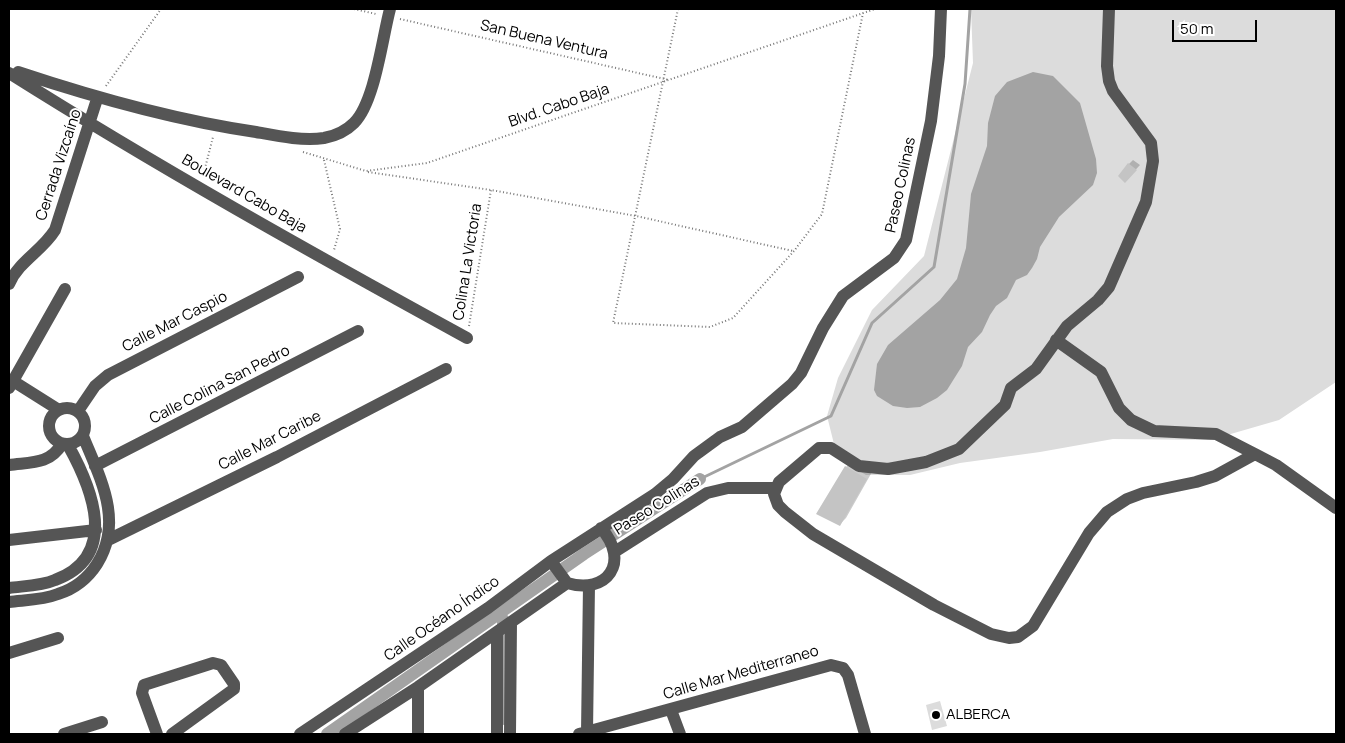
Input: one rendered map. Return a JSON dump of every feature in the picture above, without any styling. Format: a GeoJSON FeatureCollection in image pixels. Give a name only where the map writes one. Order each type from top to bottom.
{"type":"FeatureCollection","features":[{"type":"Feature","properties":{"kind":"street","name":"Paseo Colinas"},"geometry":{"type":"LineString","coordinates":[[609,539],[674,478],[694,456],[720,437],[742,427],[782,395],[802,373],[823,328],[843,296],[901,251],[906,240],[912,215],[931,121],[939,56],[941,9]]}},
{"type":"Feature","properties":{"kind":"street"},"geometry":{"type":"LineString","coordinates":[[1109,9],[1107,75],[1113,91],[1151,143],[1153,153],[1152,172],[1146,202],[1112,283],[1104,295],[1074,319],[1056,340],[1036,369],[1011,388],[1005,405],[959,449],[926,462],[888,469],[859,466],[830,448],[819,448],[779,482],[775,488],[775,499],[778,505],[813,534],[934,605],[991,634],[1009,638],[1018,637],[1032,626],[1093,526],[1106,512],[1142,493],[1196,482],[1215,476],[1255,454]]}},
{"type":"Feature","properties":{"kind":"street","name":"Boulevard Cabo Baja"},"geometry":{"type":"LineString","coordinates":[[9,71],[97,99],[216,126],[303,138],[323,138],[347,130],[361,115],[368,100],[389,13]]}},
{"type":"Feature","properties":{"kind":"street","name":"Boulevard Cabo Baja"},"geometry":{"type":"LineString","coordinates":[[9,71],[90,124],[330,262],[467,338]]}},
{"type":"Feature","properties":{"kind":"street","name":"Cerrada Vizcaíno"},"geometry":{"type":"LineString","coordinates":[[9,284],[21,264],[55,230],[97,99]]}},
{"type":"Feature","properties":{"kind":"street","name":"Calle Mar Caspio"},"geometry":{"type":"LineString","coordinates":[[78,411],[95,386],[108,375],[298,277]]}},
{"type":"Feature","properties":{"kind":"street"},"geometry":{"type":"LineString","coordinates":[[59,410],[11,384],[65,289]]}},
{"type":"Feature","properties":{"kind":"street","name":"Calle Colina San Pedro"},"geometry":{"type":"LineString","coordinates":[[95,466],[358,331]]}},
{"type":"Feature","properties":{"kind":"street"},"geometry":{"type":"LineString","coordinates":[[1056,340],[1101,372],[1119,408],[1131,420],[1154,431],[1216,434],[1276,465],[1336,508]]}},
{"type":"Feature","properties":{"kind":"street","name":"Calle Mar Caribe"},"geometry":{"type":"LineString","coordinates":[[108,540],[277,457],[446,369]]}},
{"type":"Feature","properties":{"kind":"street"},"geometry":{"type":"LineString","coordinates":[[9,588],[55,580],[67,573],[86,556],[92,547],[96,530],[93,501],[81,467],[65,444],[54,439],[50,432],[49,423],[52,415],[59,410],[65,408],[78,411],[86,423],[83,436],[102,482],[110,513],[108,540],[95,566],[72,588],[46,598],[9,602]]}},
{"type":"Feature","properties":{"kind":"street"},"geometry":{"type":"LineString","coordinates":[[9,465],[48,459],[56,454],[65,444],[76,442],[83,436]]}},
{"type":"Feature","properties":{"kind":"street","name":"Paseo Colinas"},"geometry":{"type":"LineString","coordinates":[[609,539],[707,493],[728,488],[775,488]]}},
{"type":"Feature","properties":{"kind":"street"},"geometry":{"type":"LineString","coordinates":[[9,540],[96,530]]}},
{"type":"Feature","properties":{"kind":"street","name":"Calle Océano Índico"},"geometry":{"type":"LineString","coordinates":[[300,734],[488,608],[559,572],[609,539]]}},
{"type":"Feature","properties":{"kind":"street"},"geometry":{"type":"LineString","coordinates":[[590,585],[610,572],[615,560],[609,539]]}},
{"type":"Feature","properties":{"kind":"street","name":"Calle Océano Índico"},"geometry":{"type":"LineString","coordinates":[[345,734],[418,687],[511,623],[559,572]]}},
{"type":"Feature","properties":{"kind":"street"},"geometry":{"type":"LineString","coordinates":[[559,572],[590,585]]}},
{"type":"Feature","properties":{"kind":"street"},"geometry":{"type":"LineString","coordinates":[[583,733],[590,585]]}},
{"type":"Feature","properties":{"kind":"street"},"geometry":{"type":"LineString","coordinates":[[510,734],[511,623]]}},
{"type":"Feature","properties":{"kind":"street"},"geometry":{"type":"LineString","coordinates":[[497,734],[498,631]]}},
{"type":"Feature","properties":{"kind":"street"},"geometry":{"type":"LineString","coordinates":[[9,653],[58,638]]}},
{"type":"Feature","properties":{"kind":"street"},"geometry":{"type":"LineString","coordinates":[[157,734],[142,693],[144,685],[213,664],[221,665],[234,684],[234,689],[172,734]]}},
{"type":"Feature","properties":{"kind":"street","name":"Calle Mar Mediterraneo"},"geometry":{"type":"LineString","coordinates":[[583,733],[827,665],[835,665],[843,668],[848,675],[864,734]]}},
{"type":"Feature","properties":{"kind":"street"},"geometry":{"type":"LineString","coordinates":[[418,687],[418,734]]}},
{"type":"Feature","properties":{"kind":"street"},"geometry":{"type":"LineString","coordinates":[[671,710],[680,734]]}},
{"type":"Feature","properties":{"kind":"street"},"geometry":{"type":"LineString","coordinates":[[64,734],[102,722]]}},
{"type":"Feature","properties":{"kind":"path"},"geometry":{"type":"LineString","coordinates":[[97,99],[161,9]]}},
{"type":"Feature","properties":{"kind":"path","name":"San Buena Ventura"},"geometry":{"type":"LineString","coordinates":[[354,9],[389,13],[671,80]]}},
{"type":"Feature","properties":{"kind":"path"},"geometry":{"type":"LineString","coordinates":[[678,9],[662,78],[636,216],[613,323],[710,327],[733,318],[794,251],[822,214],[863,13]]}},
{"type":"Feature","properties":{"kind":"path","name":"Blvd. Cabo Baja"},"geometry":{"type":"LineString","coordinates":[[298,150],[366,171],[427,163],[875,9]]}},
{"type":"Feature","properties":{"kind":"path"},"geometry":{"type":"LineString","coordinates":[[200,188],[216,126]]}},
{"type":"Feature","properties":{"kind":"path"},"geometry":{"type":"LineString","coordinates":[[324,159],[340,228],[330,262]]}},
{"type":"Feature","properties":{"kind":"path"},"geometry":{"type":"LineString","coordinates":[[366,171],[491,190],[636,216],[794,251]]}},
{"type":"Feature","properties":{"kind":"path","name":"Colina La Victoria"},"geometry":{"type":"LineString","coordinates":[[467,338],[491,190]]}},
{"type":"Feature","properties":{"kind":"shaded area"},"geometry":{"type":"Polygon","coordinates":[[[971,9],[1336,9],[1336,382],[1279,420],[1210,440],[1113,439],[1040,452],[960,463],[910,475],[866,475],[840,459],[827,416],[838,378],[872,310],[924,256],[973,63],[971,9]]]}},
{"type":"Feature","properties":{"kind":"shaded area"},"geometry":{"type":"Polygon","coordinates":[[[1033,72],[1053,76],[1080,103],[1096,159],[1097,173],[1093,185],[1059,217],[1040,247],[1032,268],[1027,275],[1016,280],[1007,298],[996,306],[982,332],[968,347],[962,366],[947,390],[920,407],[893,406],[877,396],[874,390],[877,364],[888,345],[940,300],[957,279],[966,248],[971,194],[987,146],[988,123],[995,96],[1007,82],[1033,72]]]}},
{"type":"Feature","properties":{"kind":"shaded area","name":"ALBERCA"},"geometry":{"type":"Polygon","coordinates":[[[940,701],[947,726],[932,730],[926,705],[940,701]]]}},
{"type":"Feature","properties":{"kind":"building"},"geometry":{"type":"Polygon","coordinates":[[[1128,163],[1137,170],[1125,183],[1118,176],[1128,163]]]}},
{"type":"Feature","properties":{"kind":"building"},"geometry":{"type":"Polygon","coordinates":[[[845,466],[867,479],[840,526],[816,514],[845,466]]]}},
{"type":"Feature","properties":{"kind":"waterway"},"geometry":{"type":"LineString","coordinates":[[700,479],[831,416],[872,323],[934,267],[965,84],[970,9]]}},
{"type":"Feature","properties":{"kind":"waterway"},"geometry":{"type":"LineString","coordinates":[[327,734],[584,554],[700,479]]}},
{"type":"Feature","properties":{"kind":"waterway"},"geometry":{"type":"LineString","coordinates":[[503,619],[504,719]]}},
{"type":"Feature","properties":{"kind":"place","name":"ALBERCA"},"geometry":{"type":"Point","coordinates":[936,715]}}]}
